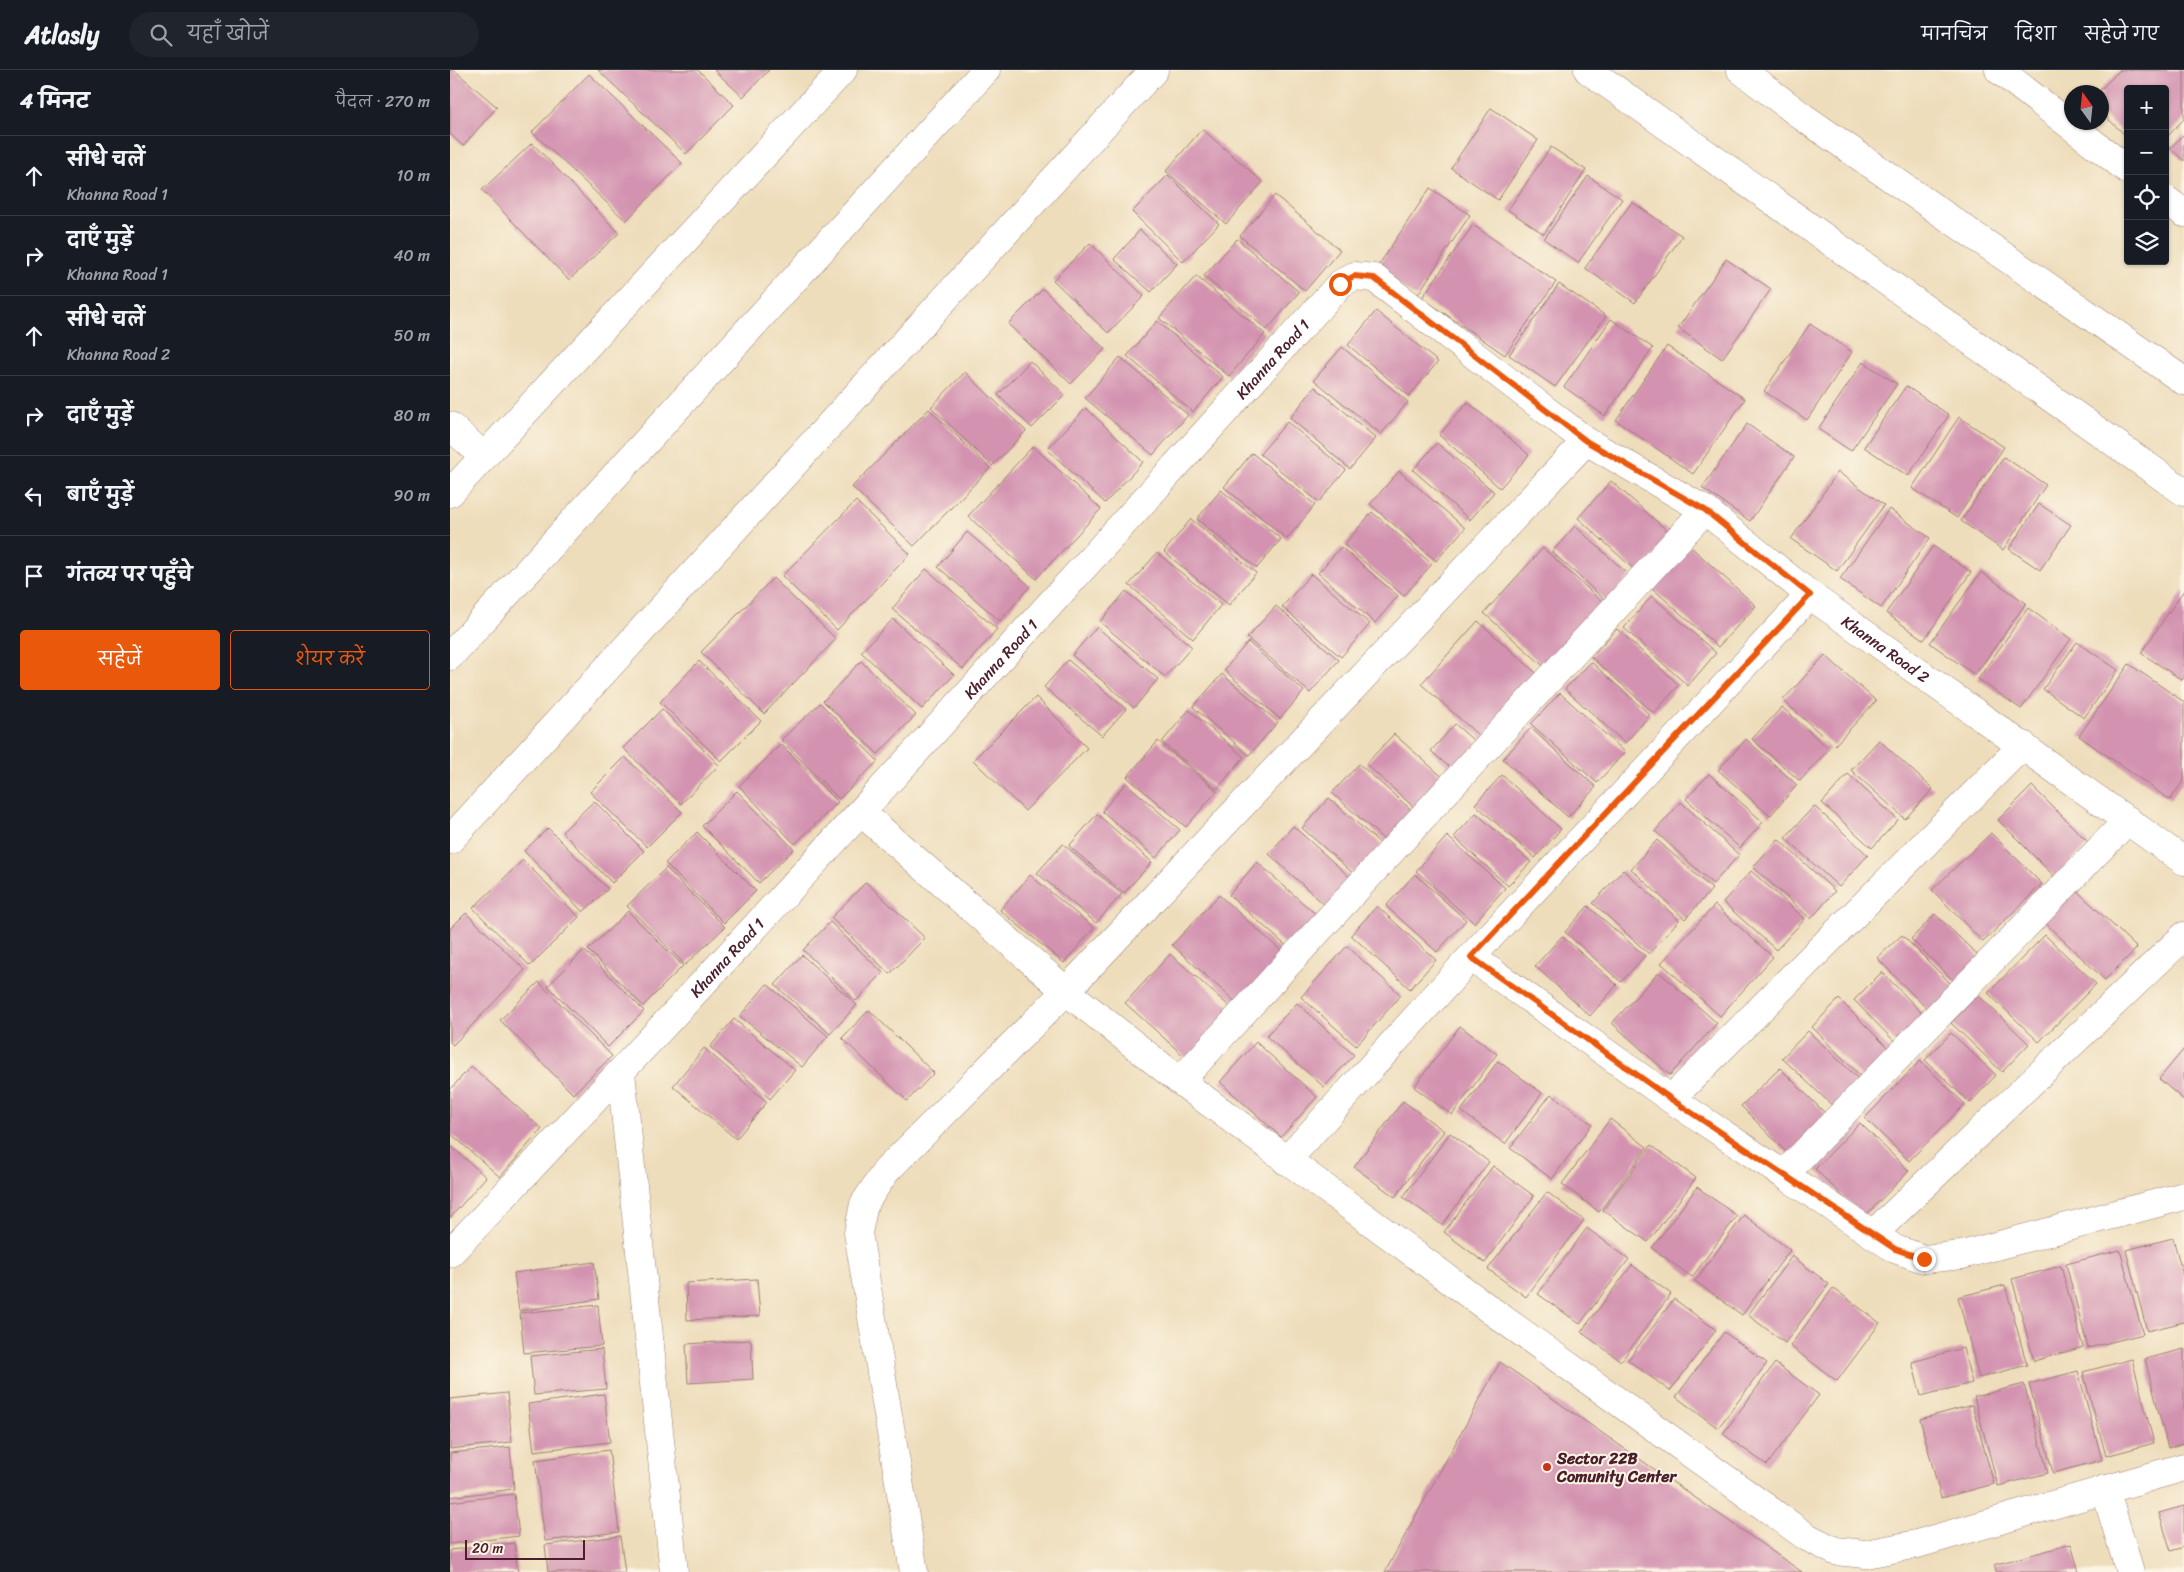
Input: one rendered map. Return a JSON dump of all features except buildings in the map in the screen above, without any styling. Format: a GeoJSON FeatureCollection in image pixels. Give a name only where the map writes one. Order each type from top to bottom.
{"type":"FeatureCollection","features":[{"type":"Feature","properties":{"kind":"street"},"geometry":{"type":"LineString","coordinates":[[450,493],[843,70]]}},
{"type":"Feature","properties":{"kind":"street"},"geometry":{"type":"LineString","coordinates":[[450,656],[986,70]]}},
{"type":"Feature","properties":{"kind":"street"},"geometry":{"type":"LineString","coordinates":[[450,840],[1154,70]]}},
{"type":"Feature","properties":{"kind":"street"},"geometry":{"type":"LineString","coordinates":[[1588,70],[2184,492]]}},
{"type":"Feature","properties":{"kind":"street"},"geometry":{"type":"LineString","coordinates":[[1742,70],[1803,117],[2184,381]]}},
{"type":"Feature","properties":{"kind":"street"},"geometry":{"type":"LineString","coordinates":[[1998,70],[2124,167]]}},
{"type":"Feature","properties":{"kind":"street"},"geometry":{"type":"LineString","coordinates":[[2169,202],[2184,213]]}},
{"type":"Feature","properties":{"kind":"street","name":"Khanna Road 1"},"geometry":{"type":"LineString","coordinates":[[450,1253],[862,813],[1340,284],[1354,276],[1374,278],[1586,441]]}},
{"type":"Feature","properties":{"kind":"street"},"geometry":{"type":"LineString","coordinates":[[450,426],[484,456]]}},
{"type":"Feature","properties":{"kind":"street"},"geometry":{"type":"LineString","coordinates":[[914,1572],[858,1233],[864,1204],[886,1170],[1066,990],[1586,441]]}},
{"type":"Feature","properties":{"kind":"street","name":"Khanna Road 2"},"geometry":{"type":"LineString","coordinates":[[1586,441],[1705,510],[1810,595],[2184,861]]}},
{"type":"Feature","properties":{"kind":"street"},"geometry":{"type":"LineString","coordinates":[[1180,1081],[1705,510]]}},
{"type":"Feature","properties":{"kind":"street"},"geometry":{"type":"LineString","coordinates":[[1286,1161],[1471,957],[1810,595]]}},
{"type":"Feature","properties":{"kind":"street"},"geometry":{"type":"LineString","coordinates":[[1671,1099],[2023,745]]}},
{"type":"Feature","properties":{"kind":"street"},"geometry":{"type":"LineString","coordinates":[[862,813],[1066,990],[1180,1081],[1286,1161],[1807,1537],[1835,1551],[1868,1563],[1917,1544],[2184,1467]]}},
{"type":"Feature","properties":{"kind":"street"},"geometry":{"type":"LineString","coordinates":[[1784,1174],[2128,820]]}},
{"type":"Feature","properties":{"kind":"street"},"geometry":{"type":"LineString","coordinates":[[1873,1234],[2184,936]]}},
{"type":"Feature","properties":{"kind":"street"},"geometry":{"type":"LineString","coordinates":[[1471,957],[1671,1099],[1895,1249],[1924,1259],[1962,1255],[2184,1196]]}},
{"type":"Feature","properties":{"kind":"street"},"geometry":{"type":"LineString","coordinates":[[621,1072],[674,1572]]}},
{"type":"Feature","properties":{"kind":"street"},"geometry":{"type":"LineString","coordinates":[[2105,1489],[2130,1572]]}},
{"type":"Feature","properties":{"kind":"place","name":"Sector 22B Comunity Center"},"geometry":{"type":"Point","coordinates":[1547,1467]}},
{"type":"Feature","properties":{"kind":"route"},"geometry":{"type":"LineString","coordinates":[[1340,284],[1354,276],[1374,278],[1586,441],[1705,510],[1810,595],[1471,957],[1671,1099],[1895,1249],[1924,1259]]}}]}
